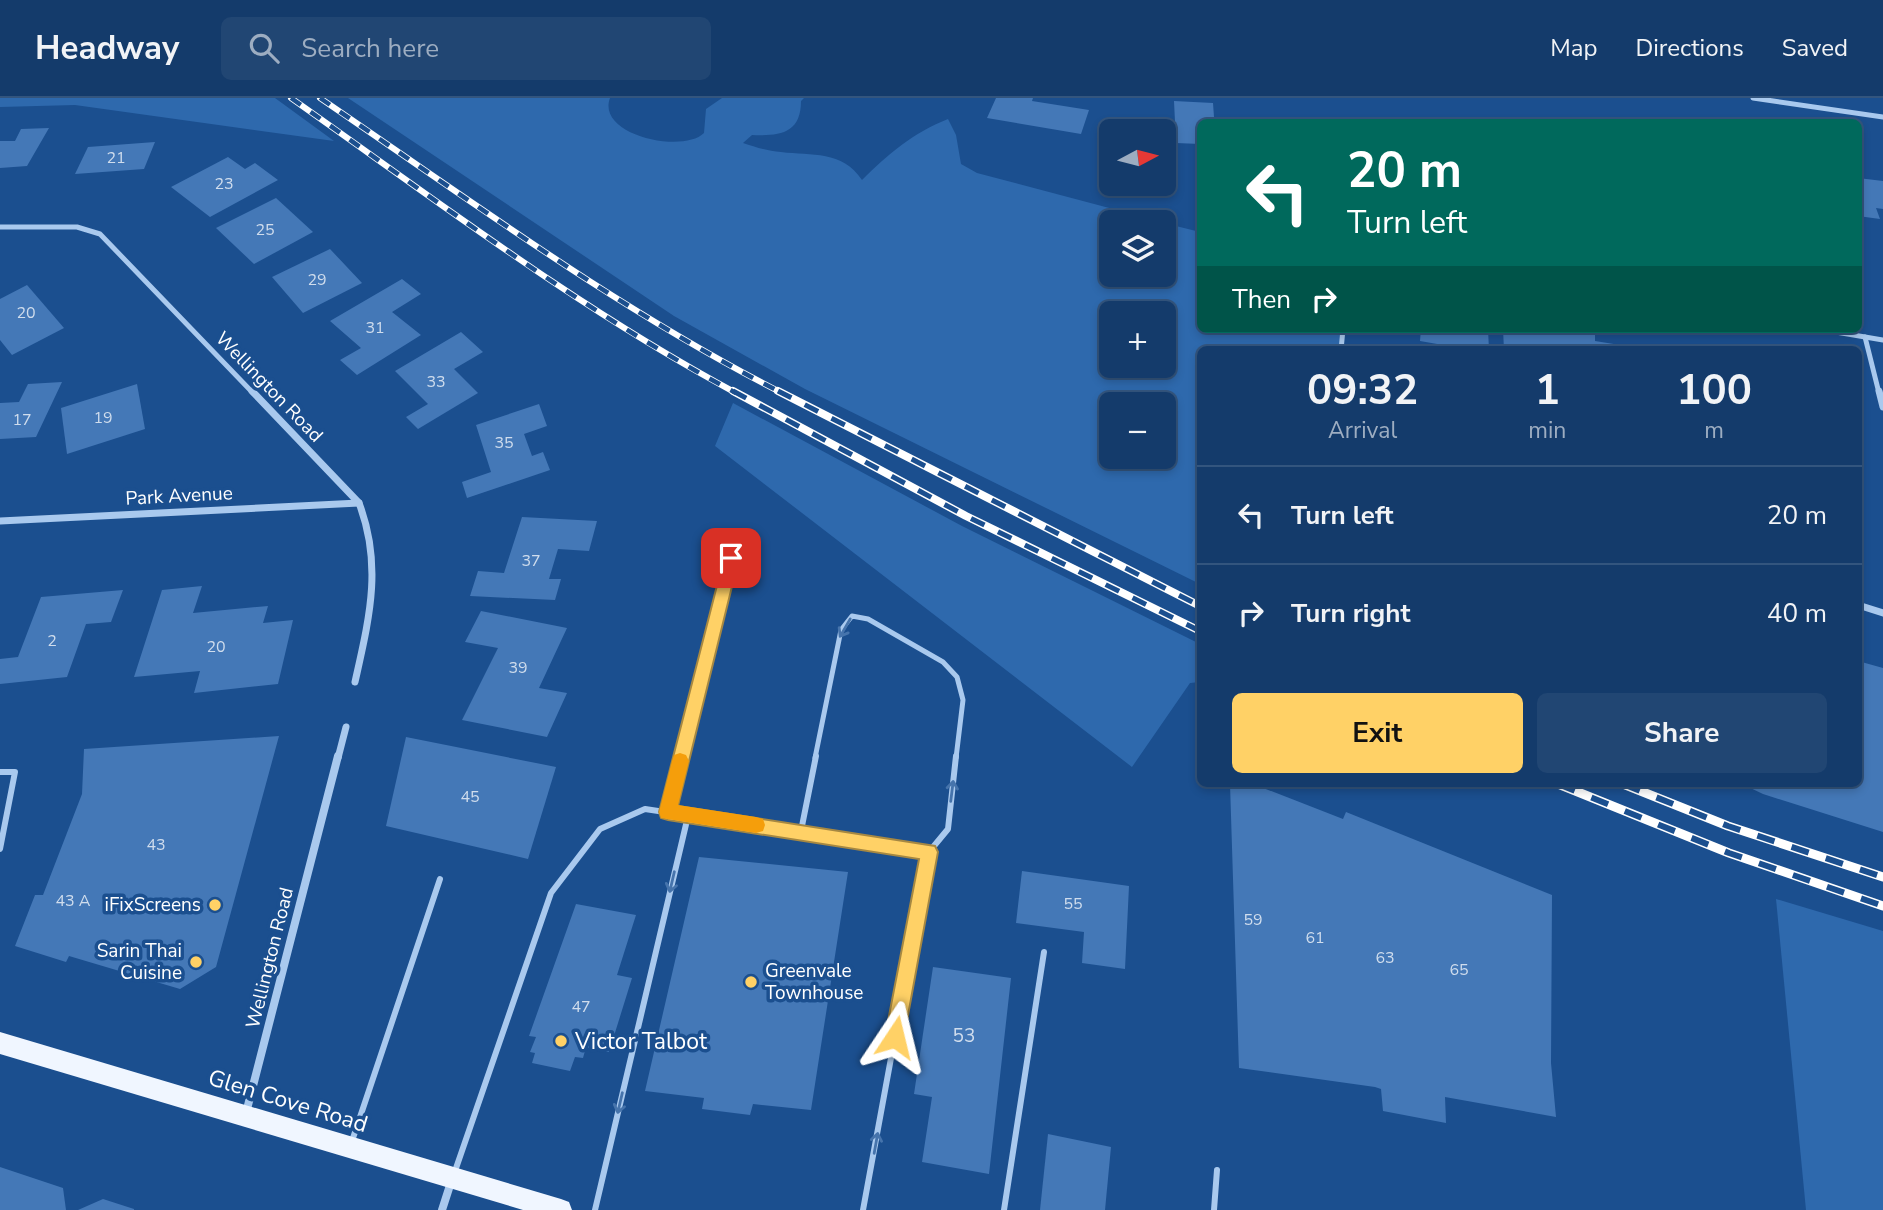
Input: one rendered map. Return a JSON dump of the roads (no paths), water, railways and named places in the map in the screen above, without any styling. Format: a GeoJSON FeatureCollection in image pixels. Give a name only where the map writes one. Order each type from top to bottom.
{"type":"FeatureCollection","features":[{"type":"Feature","properties":{"kind":"main road","name":"Glen Cove Road"},"geometry":{"type":"LineString","coordinates":[[0,1043],[561,1210]]}},
{"type":"Feature","properties":{"kind":"street"},"geometry":{"type":"LineString","coordinates":[[1753,98],[1883,117]]}},
{"type":"Feature","properties":{"kind":"street","name":"Wellington Road"},"geometry":{"type":"LineString","coordinates":[[0,227],[77,227],[100,234],[359,503],[369,523],[374,580],[371,611],[355,682]]}},
{"type":"Feature","properties":{"kind":"street"},"geometry":{"type":"LineString","coordinates":[[1842,333],[1883,340]]}},
{"type":"Feature","properties":{"kind":"street"},"geometry":{"type":"LineString","coordinates":[[1865,337],[1883,407]]}},
{"type":"Feature","properties":{"kind":"street","name":"Park Avenue"},"geometry":{"type":"LineString","coordinates":[[0,521],[359,503]]}},
{"type":"Feature","properties":{"kind":"street"},"geometry":{"type":"LineString","coordinates":[[1862,606],[1883,613]]}},
{"type":"Feature","properties":{"kind":"street","name":"Wellington Road"},"geometry":{"type":"LineString","coordinates":[[246,1115],[346,727]]}},
{"type":"Feature","properties":{"kind":"street"},"geometry":{"type":"LineString","coordinates":[[442,1210],[452,1179]]}},
{"type":"Feature","properties":{"kind":"lane"},"geometry":{"type":"LineString","coordinates":[[668,812],[731,558]]}},
{"type":"Feature","properties":{"kind":"lane"},"geometry":{"type":"LineString","coordinates":[[801,831],[841,630],[852,616],[868,619],[932,656],[957,677],[963,700],[948,830],[929,852],[863,1210]]}},
{"type":"Feature","properties":{"kind":"lane"},"geometry":{"type":"LineString","coordinates":[[0,772],[15,772],[0,849]]}},
{"type":"Feature","properties":{"kind":"lane"},"geometry":{"type":"LineString","coordinates":[[452,1179],[551,892],[600,829],[645,809],[929,852]]}},
{"type":"Feature","properties":{"kind":"lane"},"geometry":{"type":"LineString","coordinates":[[595,1210],[688,816]]}},
{"type":"Feature","properties":{"kind":"lane"},"geometry":{"type":"LineString","coordinates":[[350,1148],[440,879]]}},
{"type":"Feature","properties":{"kind":"lane"},"geometry":{"type":"LineString","coordinates":[[1004,1210],[1044,952]]}},
{"type":"Feature","properties":{"kind":"lane"},"geometry":{"type":"LineString","coordinates":[[1214,1210],[1217,1170]]}},
{"type":"Feature","properties":{"kind":"railway"},"geometry":{"type":"LineString","coordinates":[[291,98],[564,290],[736,393]]}},
{"type":"Feature","properties":{"kind":"railway"},"geometry":{"type":"LineString","coordinates":[[320,98],[546,253],[662,326],[782,393]]}},
{"type":"Feature","properties":{"kind":"railway"},"geometry":{"type":"LineString","coordinates":[[733,391],[966,516],[1197,630]]}},
{"type":"Feature","properties":{"kind":"railway"},"geometry":{"type":"LineString","coordinates":[[778,391],[1197,604]]}},
{"type":"Feature","properties":{"kind":"railway"},"geometry":{"type":"LineString","coordinates":[[1565,787],[1729,853],[1883,906]]}},
{"type":"Feature","properties":{"kind":"railway"},"geometry":{"type":"LineString","coordinates":[[1630,787],[1728,826],[1883,877]]}},
{"type":"Feature","properties":{"kind":"place","name":"iFixScreens"},"geometry":{"type":"Point","coordinates":[215,905]}},
{"type":"Feature","properties":{"kind":"place","name":"Sarin Thai Cuisine"},"geometry":{"type":"Point","coordinates":[196,962]}},
{"type":"Feature","properties":{"kind":"place","name":"Greenvale Townhouse"},"geometry":{"type":"Point","coordinates":[751,982]}},
{"type":"Feature","properties":{"kind":"place","name":"Victor Talbot"},"geometry":{"type":"Point","coordinates":[561,1041]}}]}
